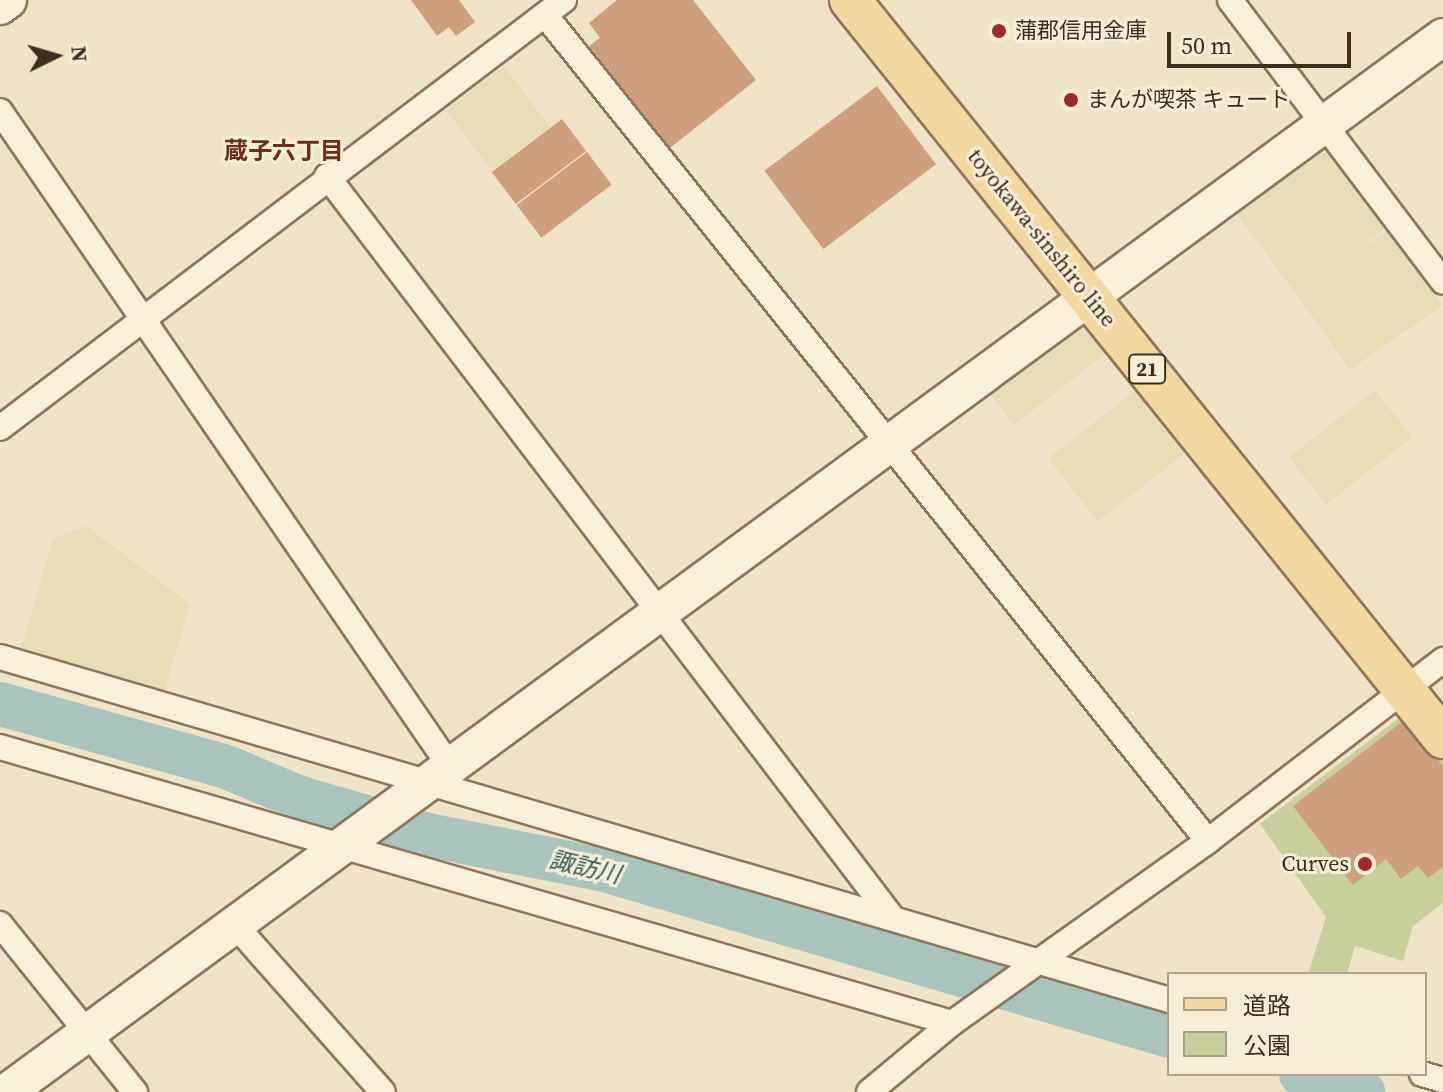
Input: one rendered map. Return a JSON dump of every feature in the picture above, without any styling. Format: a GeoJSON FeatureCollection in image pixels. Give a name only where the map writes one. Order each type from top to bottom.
{"type":"FeatureCollection","features":[{"type":"Feature","properties":{"kind":"main road","name":"toyokawa-sinshiro line"},"geometry":{"type":"LineString","coordinates":[[850,0],[1098,289],[1427,684],[1443,738]]}},
{"type":"Feature","properties":{"kind":"main road","name":"toyokawa-sinshiro line"},"geometry":{"type":"LineString","coordinates":[[880,0],[1098,289]]}},
{"type":"Feature","properties":{"kind":"street"},"geometry":{"type":"LineString","coordinates":[[0,6],[8,0]]}},
{"type":"Feature","properties":{"kind":"street"},"geometry":{"type":"LineString","coordinates":[[1230,0],[1443,282]]}},
{"type":"Feature","properties":{"kind":"street"},"geometry":{"type":"LineString","coordinates":[[0,428],[327,176],[554,7],[890,445],[1208,841]]}},
{"type":"Feature","properties":{"kind":"street"},"geometry":{"type":"LineString","coordinates":[[7,1092],[1443,37]]}},
{"type":"Feature","properties":{"kind":"street"},"geometry":{"type":"LineString","coordinates":[[0,111],[141,318],[433,782]]}},
{"type":"Feature","properties":{"kind":"street"},"geometry":{"type":"LineString","coordinates":[[327,176],[662,611],[892,917]]}},
{"type":"Feature","properties":{"kind":"street"},"geometry":{"type":"LineString","coordinates":[[0,657],[1167,999]]}},
{"type":"Feature","properties":{"kind":"street"},"geometry":{"type":"LineString","coordinates":[[869,1092],[959,1018],[1041,963],[1427,684]]}},
{"type":"Feature","properties":{"kind":"street"},"geometry":{"type":"LineString","coordinates":[[0,747],[354,838],[959,1018]]}},
{"type":"Feature","properties":{"kind":"street"},"geometry":{"type":"LineString","coordinates":[[0,924],[135,1092]]}},
{"type":"Feature","properties":{"kind":"street"},"geometry":{"type":"LineString","coordinates":[[235,925],[383,1092]]}},
{"type":"Feature","properties":{"kind":"shaded area"},"geometry":{"type":"Polygon","coordinates":[[[504,66],[550,127],[491,171],[446,110],[504,66]]]}},
{"type":"Feature","properties":{"kind":"shaded area"},"geometry":{"type":"Polygon","coordinates":[[[1314,148],[1329,150],[1387,227],[1298,297],[1234,210],[1314,148]]]}},
{"type":"Feature","properties":{"kind":"shaded area"},"geometry":{"type":"Polygon","coordinates":[[[1389,229],[1442,305],[1350,370],[1296,294],[1389,229]]]}},
{"type":"Feature","properties":{"kind":"shaded area"},"geometry":{"type":"Polygon","coordinates":[[[1075,329],[1087,329],[1106,353],[1014,425],[990,394],[1075,329]]]}},
{"type":"Feature","properties":{"kind":"shaded area"},"geometry":{"type":"Polygon","coordinates":[[[1136,390],[1185,453],[1098,521],[1049,458],[1136,390]]]}},
{"type":"Feature","properties":{"kind":"shaded area"},"geometry":{"type":"Polygon","coordinates":[[[1375,390],[1412,437],[1326,504],[1289,457],[1375,390]]]}},
{"type":"Feature","properties":{"kind":"shaded area"},"geometry":{"type":"Polygon","coordinates":[[[86,526],[190,604],[164,693],[20,652],[53,539],[86,526]]]}},
{"type":"Feature","properties":{"kind":"green space","name":"Curves"},"geometry":{"type":"Polygon","coordinates":[[[1404,714],[1443,763],[1443,903],[1413,926],[1403,961],[1355,946],[1348,972],[1309,972],[1326,917],[1260,824],[1404,714]]]}},
{"type":"Feature","properties":{"kind":"building"},"geometry":{"type":"Polygon","coordinates":[[[411,0],[459,0],[475,22],[456,36],[449,27],[437,36],[411,0]]]}},
{"type":"Feature","properties":{"kind":"building"},"geometry":{"type":"Polygon","coordinates":[[[617,0],[693,0],[756,80],[670,148],[589,46],[600,38],[589,23],[617,0]]]}},
{"type":"Feature","properties":{"kind":"building"},"geometry":{"type":"Polygon","coordinates":[[[877,86],[936,164],[823,249],[764,171],[877,86]]]}},
{"type":"Feature","properties":{"kind":"building"},"geometry":{"type":"Polygon","coordinates":[[[562,119],[586,151],[516,204],[492,172],[562,119]]]}},
{"type":"Feature","properties":{"kind":"building"},"geometry":{"type":"Polygon","coordinates":[[[587,152],[612,185],[541,238],[517,205],[587,152]]]}},
{"type":"Feature","properties":{"kind":"building"},"geometry":{"type":"Polygon","coordinates":[[[1407,718],[1443,766],[1443,867],[1428,878],[1418,866],[1401,879],[1386,859],[1353,885],[1293,806],[1407,718]]]}},
{"type":"Feature","properties":{"kind":"waterway","name":"諏訪川"},"geometry":{"type":"LineString","coordinates":[[0,704],[224,766],[300,798],[428,835],[604,870],[1167,1035]]}},
{"type":"Feature","properties":{"kind":"waterway","name":"諏訪川"},"geometry":{"type":"LineString","coordinates":[[1308,1076],[1363,1092]]}},
{"type":"Feature","properties":{"kind":"place","name":"蒲郡信用金庫"},"geometry":{"type":"Point","coordinates":[999,31]}},
{"type":"Feature","properties":{"kind":"place","name":"まんが喫茶 キュート"},"geometry":{"type":"Point","coordinates":[1071,100]}},
{"type":"Feature","properties":{"kind":"place","name":"Curves"},"geometry":{"type":"Point","coordinates":[1365,864]}},
{"type":"Feature","properties":{"kind":"district","name":"蔵子六丁目"},"geometry":{"type":"Point","coordinates":[284,151]}}]}
